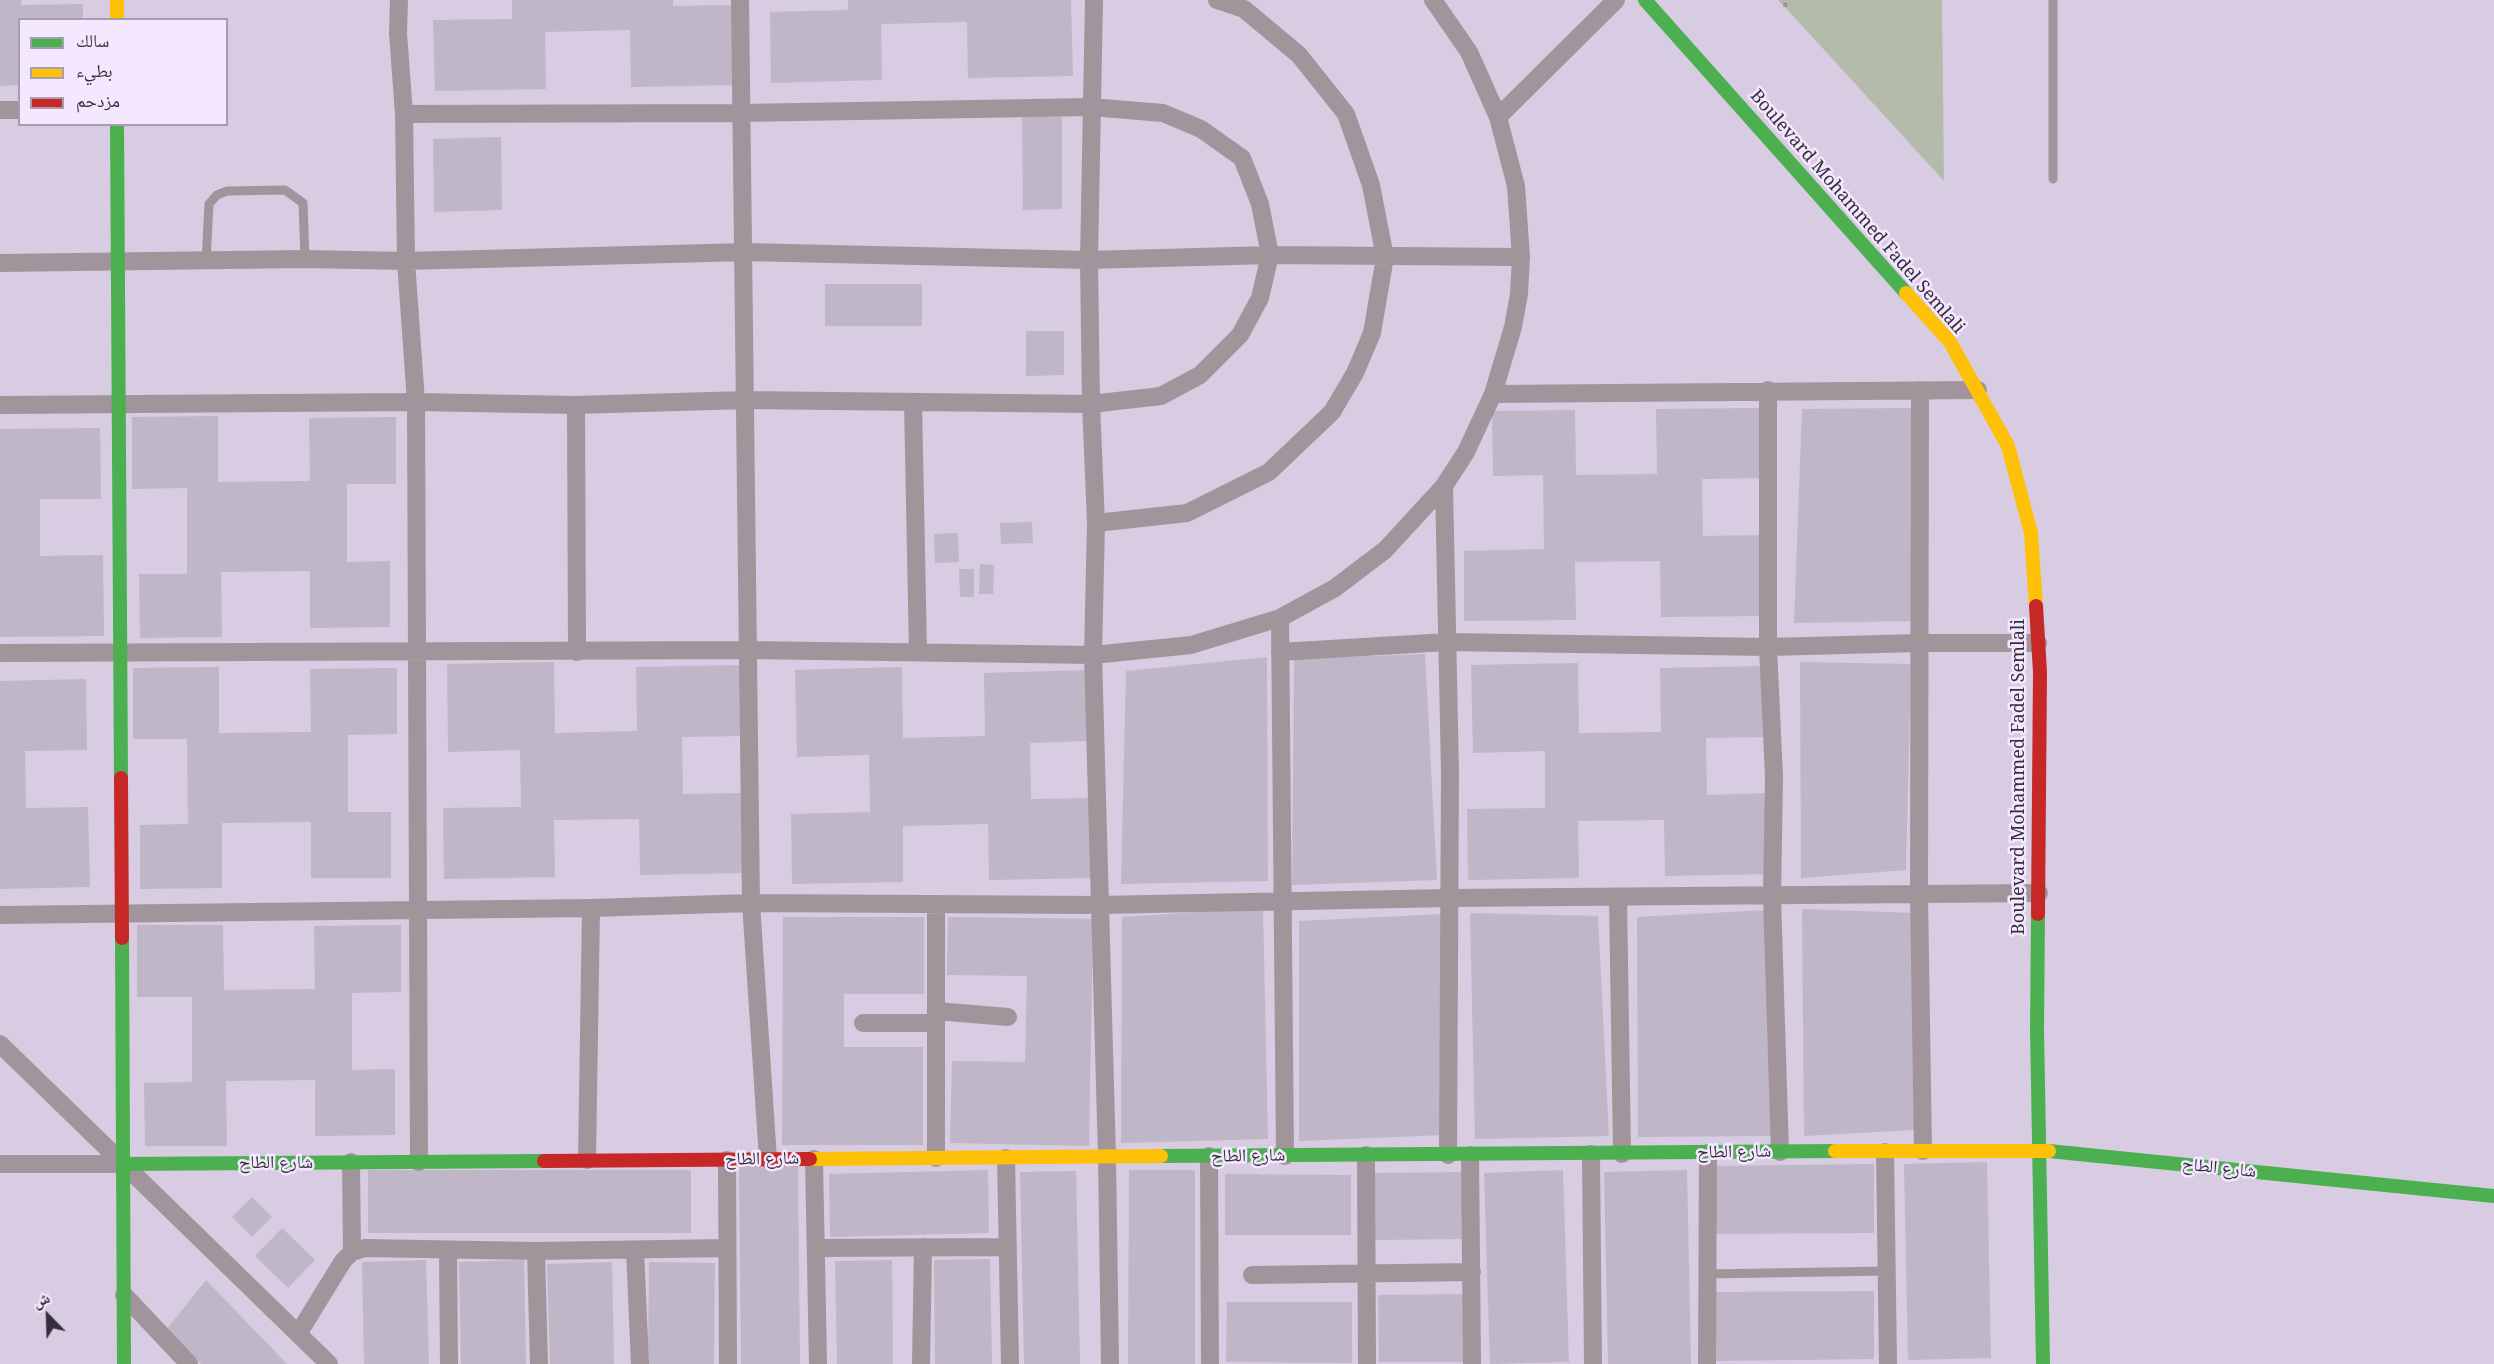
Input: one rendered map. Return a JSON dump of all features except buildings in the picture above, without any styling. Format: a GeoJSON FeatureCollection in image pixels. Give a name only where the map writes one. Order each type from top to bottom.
{"type":"FeatureCollection","features":[{"type":"Feature","properties":{"kind":"street"},"geometry":{"type":"LineString","coordinates":[[117,0],[117,18]]}},
{"type":"Feature","properties":{"kind":"street"},"geometry":{"type":"LineString","coordinates":[[399,0],[398,33],[404,114],[406,261],[416,402],[419,1162]]}},
{"type":"Feature","properties":{"kind":"street"},"geometry":{"type":"LineString","coordinates":[[740,0],[752,903],[768,1159]]}},
{"type":"Feature","properties":{"kind":"street"},"geometry":{"type":"LineString","coordinates":[[1094,0],[1089,261],[1091,404],[1096,523],[1093,655],[1107,1157],[1110,1364]]}},
{"type":"Feature","properties":{"kind":"street"},"geometry":{"type":"LineString","coordinates":[[1096,523],[1187,513],[1269,472],[1332,412],[1355,373],[1372,333],[1385,257],[1371,185],[1346,114],[1299,55],[1244,9],[1216,0]]}},
{"type":"Feature","properties":{"kind":"street"},"geometry":{"type":"LineString","coordinates":[[0,653],[748,650],[1093,655],[1191,645],[1280,618],[1335,588],[1385,550],[1444,486],[1466,452],[1493,394],[1513,327],[1519,294],[1521,256],[1516,186],[1498,117],[1468,52],[1433,0]]}},
{"type":"Feature","properties":{"kind":"street"},"geometry":{"type":"LineString","coordinates":[[1498,117],[1616,0]]}},
{"type":"Feature","properties":{"kind":"street","name":"Boulevard Mohammed Fadel Semlali"},"geometry":{"type":"LineString","coordinates":[[1645,0],[1943,334],[1978,390],[2008,446],[2031,533],[2040,672],[2037,1029],[2043,1364]]}},
{"type":"Feature","properties":{"kind":"street"},"geometry":{"type":"LineString","coordinates":[[0,405],[416,402],[576,405],[744,400],[1091,404],[1161,396],[1200,375],[1240,335],[1260,298],[1270,255],[1260,204],[1242,158],[1202,129],[1163,113],[1091,107],[740,113],[404,114]]}},
{"type":"Feature","properties":{"kind":"street"},"geometry":{"type":"LineString","coordinates":[[0,111],[18,110]]}},
{"type":"Feature","properties":{"kind":"street"},"geometry":{"type":"LineString","coordinates":[[117,126],[124,1364]]}},
{"type":"Feature","properties":{"kind":"street"},"geometry":{"type":"LineString","coordinates":[[0,263],[305,259],[406,261],[745,252],[1089,261],[1270,255],[1521,256]]}},
{"type":"Feature","properties":{"kind":"street"},"geometry":{"type":"LineString","coordinates":[[1768,390],[1768,647],[1773,777],[1772,897],[1780,1152]]}},
{"type":"Feature","properties":{"kind":"street"},"geometry":{"type":"LineString","coordinates":[[1920,390],[1919,894],[1923,1151]]}},
{"type":"Feature","properties":{"kind":"street"},"geometry":{"type":"LineString","coordinates":[[1493,394],[1978,390]]}},
{"type":"Feature","properties":{"kind":"street"},"geometry":{"type":"LineString","coordinates":[[913,402],[918,652]]}},
{"type":"Feature","properties":{"kind":"street"},"geometry":{"type":"LineString","coordinates":[[576,405],[577,652]]}},
{"type":"Feature","properties":{"kind":"street"},"geometry":{"type":"LineString","coordinates":[[1444,486],[1450,898],[1448,1155]]}},
{"type":"Feature","properties":{"kind":"street"},"geometry":{"type":"LineString","coordinates":[[1280,618],[1285,1156]]}},
{"type":"Feature","properties":{"kind":"street"},"geometry":{"type":"LineString","coordinates":[[1280,652],[1448,642],[1768,647],[2038,643]]}},
{"type":"Feature","properties":{"kind":"street"},"geometry":{"type":"LineString","coordinates":[[0,915],[591,908],[752,903],[1099,905],[1450,898],[2039,893]]}},
{"type":"Feature","properties":{"kind":"street"},"geometry":{"type":"LineString","coordinates":[[1618,897],[1622,1154]]}},
{"type":"Feature","properties":{"kind":"street"},"geometry":{"type":"LineString","coordinates":[[936,904],[936,1158]]}},
{"type":"Feature","properties":{"kind":"street"},"geometry":{"type":"LineString","coordinates":[[587,1160],[591,908]]}},
{"type":"Feature","properties":{"kind":"street"},"geometry":{"type":"LineString","coordinates":[[863,1023],[936,1017],[1008,1017]]}},
{"type":"Feature","properties":{"kind":"street"},"geometry":{"type":"LineString","coordinates":[[0,1044],[328,1364]]}},
{"type":"Feature","properties":{"kind":"street","name":"شارع الطاح"},"geometry":{"type":"LineString","coordinates":[[0,1164],[2039,1150],[2494,1196]]}},
{"type":"Feature","properties":{"kind":"street"},"geometry":{"type":"LineString","coordinates":[[1886,1152],[1888,1364]]}},
{"type":"Feature","properties":{"kind":"street"},"geometry":{"type":"LineString","coordinates":[[1707,1364],[1708,1153]]}},
{"type":"Feature","properties":{"kind":"street"},"geometry":{"type":"LineString","coordinates":[[1591,1154],[1593,1364]]}},
{"type":"Feature","properties":{"kind":"street"},"geometry":{"type":"LineString","coordinates":[[1366,1155],[1367,1364]]}},
{"type":"Feature","properties":{"kind":"street"},"geometry":{"type":"LineString","coordinates":[[1470,1155],[1472,1364]]}},
{"type":"Feature","properties":{"kind":"street"},"geometry":{"type":"LineString","coordinates":[[1209,1156],[1210,1364]]}},
{"type":"Feature","properties":{"kind":"street"},"geometry":{"type":"LineString","coordinates":[[1006,1158],[1010,1364]]}},
{"type":"Feature","properties":{"kind":"street"},"geometry":{"type":"LineString","coordinates":[[814,1159],[818,1364]]}},
{"type":"Feature","properties":{"kind":"street"},"geometry":{"type":"LineString","coordinates":[[727,1160],[728,1364]]}},
{"type":"Feature","properties":{"kind":"street"},"geometry":{"type":"LineString","coordinates":[[351,1162],[352,1252]]}},
{"type":"Feature","properties":{"kind":"street"},"geometry":{"type":"LineString","coordinates":[[921,1364],[923,1247]]}},
{"type":"Feature","properties":{"kind":"street"},"geometry":{"type":"LineString","coordinates":[[816,1248],[1008,1247]]}},
{"type":"Feature","properties":{"kind":"street"},"geometry":{"type":"LineString","coordinates":[[298,1334],[344,1261],[352,1252],[365,1248],[448,1251],[727,1248]]}},
{"type":"Feature","properties":{"kind":"street"},"geometry":{"type":"LineString","coordinates":[[635,1250],[640,1364]]}},
{"type":"Feature","properties":{"kind":"street"},"geometry":{"type":"LineString","coordinates":[[448,1251],[449,1364]]}},
{"type":"Feature","properties":{"kind":"street"},"geometry":{"type":"LineString","coordinates":[[536,1251],[539,1364]]}},
{"type":"Feature","properties":{"kind":"street"},"geometry":{"type":"LineString","coordinates":[[1252,1275],[1472,1272]]}},
{"type":"Feature","properties":{"kind":"street"},"geometry":{"type":"LineString","coordinates":[[124,1295],[189,1364]]}},
{"type":"Feature","properties":{"kind":"lane"},"geometry":{"type":"LineString","coordinates":[[2053,0],[2053,179]]}},
{"type":"Feature","properties":{"kind":"lane"},"geometry":{"type":"LineString","coordinates":[[206,261],[209,204],[217,195],[227,191],[285,190],[296,196],[303,203],[305,259]]}},
{"type":"Feature","properties":{"kind":"lane"},"geometry":{"type":"LineString","coordinates":[[1707,1274],[1887,1271]]}},
{"type":"Feature","properties":{"kind":"path"},"geometry":{"type":"LineString","coordinates":[[1785,7],[1786,0]]}},
{"type":"Feature","properties":{"kind":"green space"},"geometry":{"type":"Polygon","coordinates":[[[1778,0],[1942,0],[1944,181],[1785,7],[1778,0]]]}},
{"type":"Feature","properties":{"kind":"traffic: fast"},"geometry":{"type":"LineString","coordinates":[[1645,0],[1906,293]]}},
{"type":"Feature","properties":{"kind":"traffic: fast"},"geometry":{"type":"LineString","coordinates":[[117,126],[121,778]]}},
{"type":"Feature","properties":{"kind":"traffic: fast"},"geometry":{"type":"LineString","coordinates":[[2038,914],[2037,1029],[2043,1364]]}},
{"type":"Feature","properties":{"kind":"traffic: fast"},"geometry":{"type":"LineString","coordinates":[[122,938],[124,1364]]}},
{"type":"Feature","properties":{"kind":"traffic: fast"},"geometry":{"type":"LineString","coordinates":[[1161,1156],[1835,1151]]}},
{"type":"Feature","properties":{"kind":"traffic: fast"},"geometry":{"type":"LineString","coordinates":[[2049,1151],[2494,1196]]}},
{"type":"Feature","properties":{"kind":"traffic: fast"},"geometry":{"type":"LineString","coordinates":[[123,1164],[544,1161]]}},
{"type":"Feature","properties":{"kind":"traffic: slow"},"geometry":{"type":"LineString","coordinates":[[117,0],[117,18]]}},
{"type":"Feature","properties":{"kind":"traffic: slow"},"geometry":{"type":"LineString","coordinates":[[1906,293],[1950,342],[2008,446],[2031,533],[2036,606]]}},
{"type":"Feature","properties":{"kind":"traffic: slow"},"geometry":{"type":"LineString","coordinates":[[1835,1151],[2049,1151]]}},
{"type":"Feature","properties":{"kind":"traffic: slow"},"geometry":{"type":"LineString","coordinates":[[810,1159],[1161,1156]]}},
{"type":"Feature","properties":{"kind":"traffic: jam"},"geometry":{"type":"LineString","coordinates":[[2036,606],[2040,672],[2038,914]]}},
{"type":"Feature","properties":{"kind":"traffic: jam"},"geometry":{"type":"LineString","coordinates":[[121,778],[122,938]]}},
{"type":"Feature","properties":{"kind":"traffic: jam"},"geometry":{"type":"LineString","coordinates":[[544,1161],[810,1159]]}}]}
